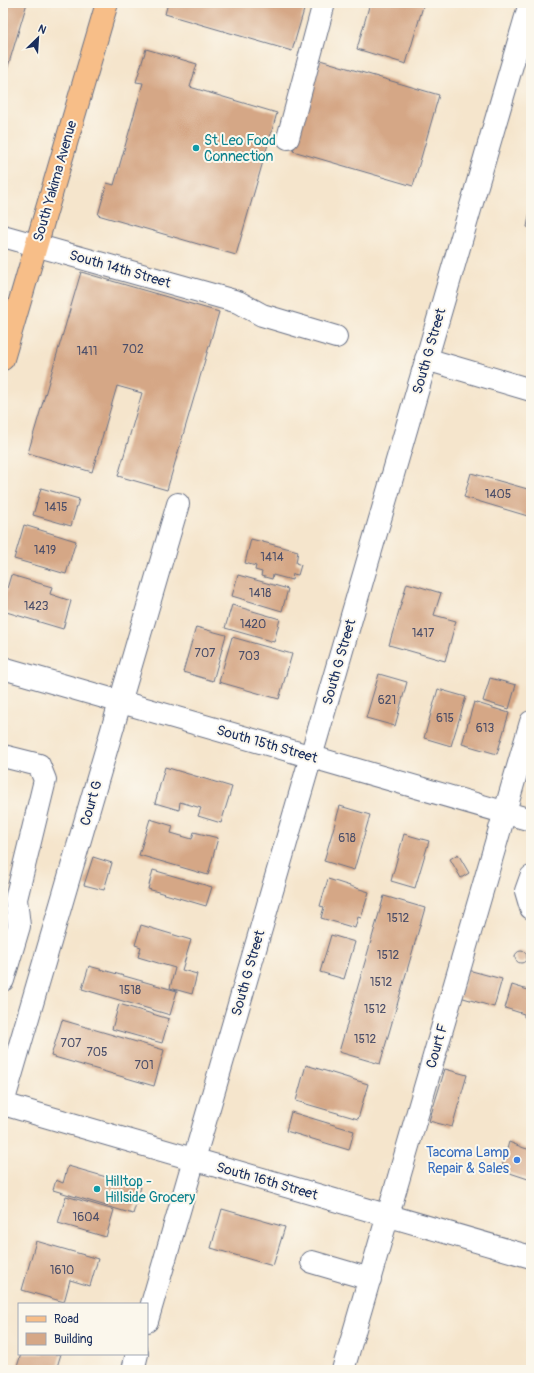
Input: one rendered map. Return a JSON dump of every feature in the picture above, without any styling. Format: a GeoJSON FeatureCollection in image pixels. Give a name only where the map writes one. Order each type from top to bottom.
{"type":"FeatureCollection","features":[{"type":"Feature","properties":{"kind":"main road","name":"South Yakima Avenue"},"geometry":{"type":"LineString","coordinates":[[3,358],[107,3]]}},
{"type":"Feature","properties":{"kind":"street"},"geometry":{"type":"LineString","coordinates":[[288,138],[324,3]]}},
{"type":"Feature","properties":{"kind":"street","name":"South G Street"},"geometry":{"type":"LineString","coordinates":[[148,1318],[530,3]]}},
{"type":"Feature","properties":{"kind":"street","name":"South 14th Street"},"geometry":{"type":"LineString","coordinates":[[3,236],[238,302],[262,315],[336,337]]}},
{"type":"Feature","properties":{"kind":"street"},"geometry":{"type":"LineString","coordinates":[[426,359],[531,390]]}},
{"type":"Feature","properties":{"kind":"street","name":"Court G"},"geometry":{"type":"LineString","coordinates":[[3,1103],[178,504]]}},
{"type":"Feature","properties":{"kind":"street","name":"South 15th Street"},"geometry":{"type":"LineString","coordinates":[[3,668],[531,820]]}},
{"type":"Feature","properties":{"kind":"street","name":"Court F"},"geometry":{"type":"LineString","coordinates":[[343,1370],[531,722]]}},
{"type":"Feature","properties":{"kind":"street"},"geometry":{"type":"LineString","coordinates":[[3,756],[39,766],[45,780],[9,897],[19,926],[3,980]]}},
{"type":"Feature","properties":{"kind":"street"},"geometry":{"type":"LineString","coordinates":[[531,877],[526,891],[531,908]]}},
{"type":"Feature","properties":{"kind":"street","name":"South 16th Street"},"geometry":{"type":"LineString","coordinates":[[3,1103],[194,1160],[531,1257]]}},
{"type":"Feature","properties":{"kind":"street"},"geometry":{"type":"LineString","coordinates":[[312,1262],[370,1278]]}},
{"type":"Feature","properties":{"kind":"street"},"geometry":{"type":"LineString","coordinates":[[133,1370],[138,1355]]}},
{"type":"Feature","properties":{"kind":"building"},"geometry":{"type":"Polygon","coordinates":[[[3,3],[27,3],[3,83],[3,3]]]}},
{"type":"Feature","properties":{"kind":"building"},"geometry":{"type":"Polygon","coordinates":[[[168,3],[306,3],[292,51],[165,14],[168,3]]]}},
{"type":"Feature","properties":{"kind":"building"},"geometry":{"type":"Polygon","coordinates":[[[370,3],[424,3],[406,64],[357,49],[370,3]]]}},
{"type":"Feature","properties":{"kind":"building","name":"St Leo Food Connection"},"geometry":{"type":"Polygon","coordinates":[[[146,49],[197,64],[190,87],[277,113],[236,255],[98,215],[107,183],[114,185],[143,83],[136,82],[146,49]]]}},
{"type":"Feature","properties":{"kind":"building"},"geometry":{"type":"Polygon","coordinates":[[[320,60],[439,95],[413,186],[293,151],[320,60]]]}},
{"type":"Feature","properties":{"kind":"building"},"geometry":{"type":"Polygon","coordinates":[[[531,211],[531,228],[527,227],[531,211]]]}},
{"type":"Feature","properties":{"kind":"building"},"geometry":{"type":"Polygon","coordinates":[[[81,272],[219,312],[167,490],[118,476],[142,393],[117,386],[92,472],[28,453],[81,272]]]}},
{"type":"Feature","properties":{"kind":"building"},"geometry":{"type":"Polygon","coordinates":[[[471,473],[531,490],[531,517],[464,497],[471,473]]]}},
{"type":"Feature","properties":{"kind":"building"},"geometry":{"type":"Polygon","coordinates":[[[41,488],[79,499],[71,526],[33,515],[41,488]]]}},
{"type":"Feature","properties":{"kind":"building"},"geometry":{"type":"Polygon","coordinates":[[[24,525],[76,541],[66,574],[14,559],[24,525]]]}},
{"type":"Feature","properties":{"kind":"building"},"geometry":{"type":"Polygon","coordinates":[[[251,539],[298,551],[296,563],[301,565],[298,575],[293,574],[292,580],[273,575],[272,579],[261,576],[262,572],[255,570],[256,566],[245,563],[251,539]]]}},
{"type":"Feature","properties":{"kind":"building"},"geometry":{"type":"Polygon","coordinates":[[[11,575],[52,587],[50,594],[71,601],[63,629],[3,611],[3,602],[11,575]]]}},
{"type":"Feature","properties":{"kind":"building"},"geometry":{"type":"Polygon","coordinates":[[[238,575],[288,589],[282,611],[232,596],[238,575]]]}},
{"type":"Feature","properties":{"kind":"building"},"geometry":{"type":"Polygon","coordinates":[[[407,583],[441,593],[434,615],[456,621],[445,661],[389,645],[407,583]]]}},
{"type":"Feature","properties":{"kind":"building"},"geometry":{"type":"Polygon","coordinates":[[[232,605],[280,619],[274,642],[225,628],[232,605]]]}},
{"type":"Feature","properties":{"kind":"building"},"geometry":{"type":"Polygon","coordinates":[[[196,627],[226,635],[213,681],[183,672],[196,627]]]}},
{"type":"Feature","properties":{"kind":"building"},"geometry":{"type":"Polygon","coordinates":[[[232,637],[292,654],[279,699],[219,682],[232,637]]]}},
{"type":"Feature","properties":{"kind":"building"},"geometry":{"type":"Polygon","coordinates":[[[379,674],[407,682],[395,726],[366,718],[379,674]]]}},
{"type":"Feature","properties":{"kind":"building"},"geometry":{"type":"Polygon","coordinates":[[[490,678],[516,685],[509,709],[483,701],[490,678]]]}},
{"type":"Feature","properties":{"kind":"building"},"geometry":{"type":"Polygon","coordinates":[[[438,689],[466,697],[451,746],[424,738],[438,689]]]}},
{"type":"Feature","properties":{"kind":"building"},"geometry":{"type":"Polygon","coordinates":[[[474,702],[509,713],[497,754],[462,744],[474,702]]]}},
{"type":"Feature","properties":{"kind":"building"},"geometry":{"type":"Polygon","coordinates":[[[165,767],[232,787],[221,823],[198,816],[201,808],[180,802],[179,810],[155,803],[165,767]]]}},
{"type":"Feature","properties":{"kind":"building"},"geometry":{"type":"Polygon","coordinates":[[[340,806],[370,815],[354,870],[324,861],[340,806]]]}},
{"type":"Feature","properties":{"kind":"building"},"geometry":{"type":"Polygon","coordinates":[[[150,819],[173,826],[171,833],[192,839],[194,832],[218,838],[208,875],[139,855],[150,819]]]}},
{"type":"Feature","properties":{"kind":"building"},"geometry":{"type":"Polygon","coordinates":[[[404,834],[429,841],[415,888],[391,881],[404,834]]]}},
{"type":"Feature","properties":{"kind":"building"},"geometry":{"type":"Polygon","coordinates":[[[458,854],[469,873],[461,878],[450,859],[458,854]]]}},
{"type":"Feature","properties":{"kind":"building"},"geometry":{"type":"Polygon","coordinates":[[[93,857],[112,863],[104,890],[84,885],[93,857]]]}},
{"type":"Feature","properties":{"kind":"building"},"geometry":{"type":"Polygon","coordinates":[[[153,870],[212,887],[206,906],[148,889],[153,870]]]}},
{"type":"Feature","properties":{"kind":"building"},"geometry":{"type":"Polygon","coordinates":[[[328,879],[369,892],[361,918],[358,917],[355,928],[321,918],[324,907],[320,906],[328,879]]]}},
{"type":"Feature","properties":{"kind":"building"},"geometry":{"type":"Polygon","coordinates":[[[384,896],[425,908],[380,1064],[339,1052],[384,896]]]}},
{"type":"Feature","properties":{"kind":"building"},"geometry":{"type":"Polygon","coordinates":[[[141,925],[191,940],[182,970],[197,974],[192,994],[170,988],[175,968],[138,957],[141,947],[135,945],[141,925]]]}},
{"type":"Feature","properties":{"kind":"building"},"geometry":{"type":"Polygon","coordinates":[[[331,935],[355,942],[344,979],[320,972],[331,935]]]}},
{"type":"Feature","properties":{"kind":"building"},"geometry":{"type":"Polygon","coordinates":[[[523,951],[526,952],[526,962],[519,963],[516,962],[515,955],[516,952],[523,951]]]}},
{"type":"Feature","properties":{"kind":"building"},"geometry":{"type":"Polygon","coordinates":[[[89,966],[177,991],[170,1015],[82,989],[89,966]]]}},
{"type":"Feature","properties":{"kind":"building"},"geometry":{"type":"Polygon","coordinates":[[[468,970],[502,979],[494,1007],[460,997],[468,970]]]}},
{"type":"Feature","properties":{"kind":"building"},"geometry":{"type":"Polygon","coordinates":[[[512,985],[531,991],[531,1019],[524,1017],[524,1014],[505,1008],[512,985]]]}},
{"type":"Feature","properties":{"kind":"building"},"geometry":{"type":"Polygon","coordinates":[[[119,1004],[169,1019],[162,1043],[112,1029],[119,1004]]]}},
{"type":"Feature","properties":{"kind":"building"},"geometry":{"type":"Polygon","coordinates":[[[62,1020],[164,1050],[154,1086],[51,1056],[62,1020]]]}},
{"type":"Feature","properties":{"kind":"building"},"geometry":{"type":"Polygon","coordinates":[[[306,1065],[368,1084],[358,1119],[296,1101],[306,1065]]]}},
{"type":"Feature","properties":{"kind":"building"},"geometry":{"type":"Polygon","coordinates":[[[445,1069],[467,1075],[452,1127],[429,1121],[445,1069]]]}},
{"type":"Feature","properties":{"kind":"building"},"geometry":{"type":"Polygon","coordinates":[[[291,1112],[354,1131],[349,1150],[286,1131],[291,1112]]]}},
{"type":"Feature","properties":{"kind":"building","name":"Tacoma Lamp Repair & Sales"},"geometry":{"type":"Polygon","coordinates":[[[509,1142],[531,1150],[531,1180],[501,1170],[509,1142]]]}},
{"type":"Feature","properties":{"kind":"building","name":"Hilltop - Hillside Grocery"},"geometry":{"type":"Polygon","coordinates":[[[68,1166],[141,1187],[133,1214],[53,1190],[56,1180],[63,1183],[68,1166]]]}},
{"type":"Feature","properties":{"kind":"building"},"geometry":{"type":"Polygon","coordinates":[[[66,1196],[114,1210],[106,1237],[58,1223],[66,1196]]]}},
{"type":"Feature","properties":{"kind":"building"},"geometry":{"type":"Polygon","coordinates":[[[222,1209],[285,1227],[273,1266],[211,1248],[222,1209]]]}},
{"type":"Feature","properties":{"kind":"building"},"geometry":{"type":"Polygon","coordinates":[[[36,1241],[98,1259],[90,1286],[70,1280],[64,1302],[22,1290],[36,1241]]]}},
{"type":"Feature","properties":{"kind":"building"},"geometry":{"type":"Polygon","coordinates":[[[21,1355],[61,1355],[56,1370],[16,1370],[21,1355]]]}},
{"type":"Feature","properties":{"kind":"place","name":"St Leo Food Connection"},"geometry":{"type":"Point","coordinates":[196,148]}},
{"type":"Feature","properties":{"kind":"place","name":"Tacoma Lamp Repair & Sales"},"geometry":{"type":"Point","coordinates":[517,1160]}},
{"type":"Feature","properties":{"kind":"place","name":"Hilltop - Hillside Grocery"},"geometry":{"type":"Point","coordinates":[97,1189]}}]}
